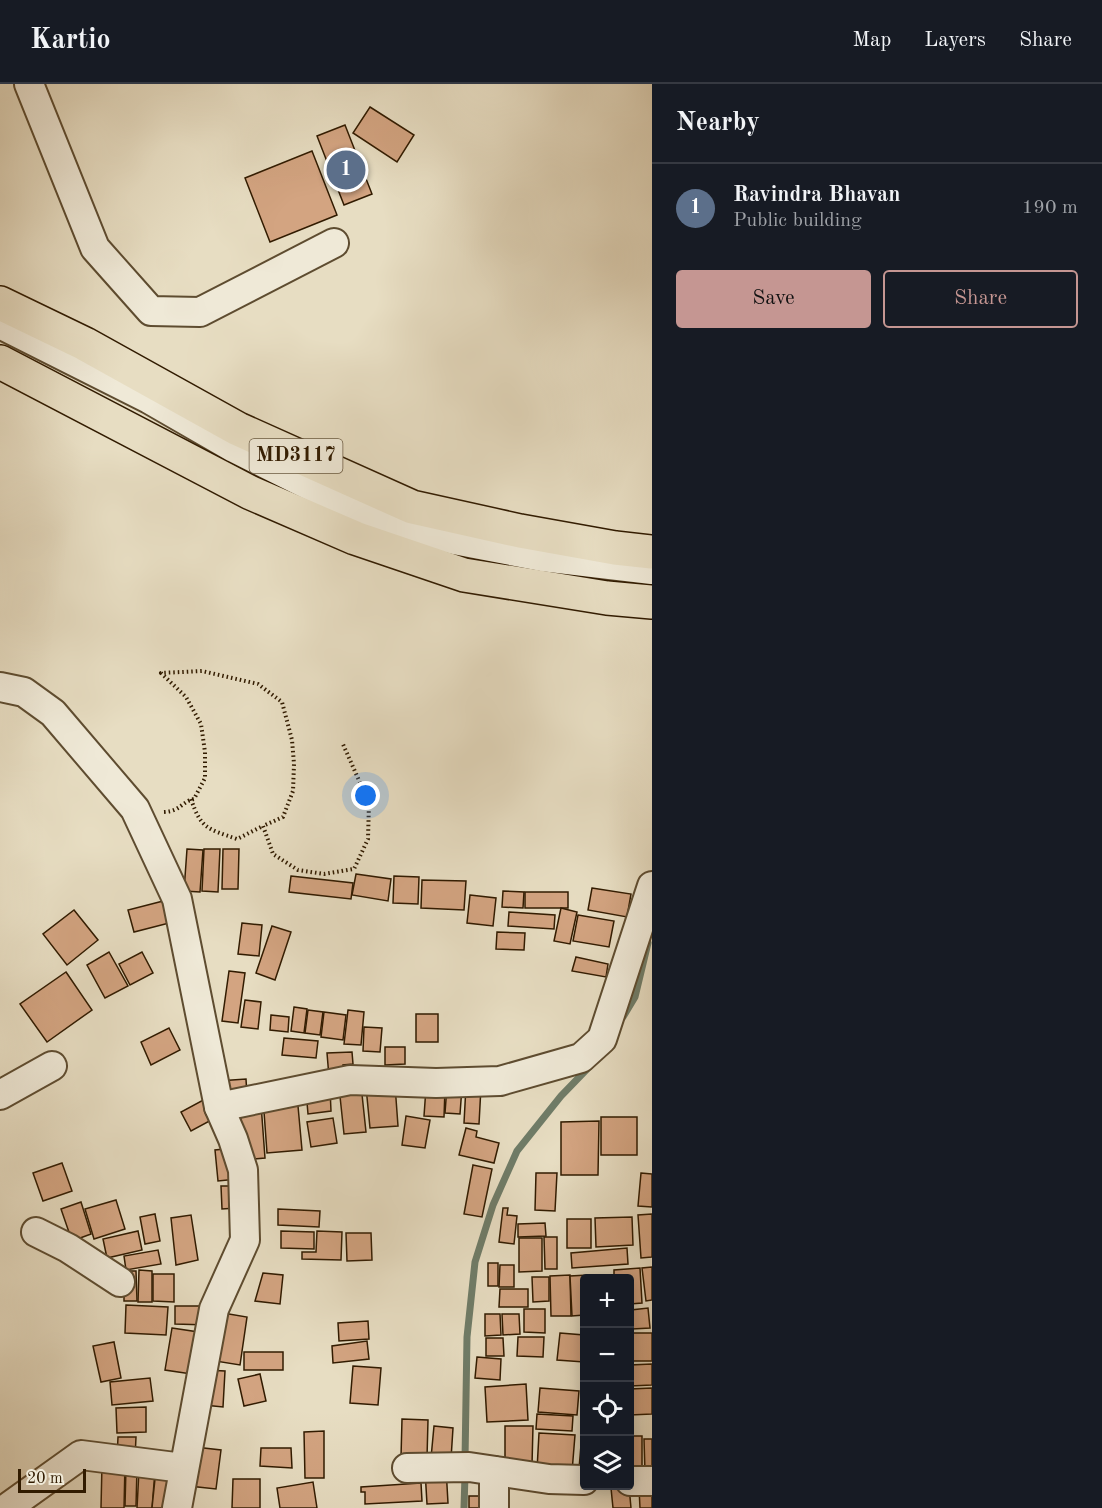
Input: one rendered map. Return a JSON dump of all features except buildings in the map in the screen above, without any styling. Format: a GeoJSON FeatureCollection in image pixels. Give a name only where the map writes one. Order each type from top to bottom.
{"type":"FeatureCollection","features":[{"type":"Feature","properties":{"kind":"main road","name":"MD3117"},"geometry":{"type":"LineString","coordinates":[[0,303],[85,344],[238,429],[412,507],[520,531],[617,558],[652,552]]}},
{"type":"Feature","properties":{"kind":"main road","name":"MD3117"},"geometry":{"type":"LineString","coordinates":[[0,362],[251,494],[355,538],[464,575],[607,598],[652,602]]}},
{"type":"Feature","properties":{"kind":"street"},"geometry":{"type":"LineString","coordinates":[[29,84],[95,248],[152,311],[200,312],[334,243]]}},
{"type":"Feature","properties":{"kind":"street"},"geometry":{"type":"LineString","coordinates":[[0,324],[140,394],[234,448],[378,520],[454,540],[531,555],[617,558],[652,570]]}},
{"type":"Feature","properties":{"kind":"street"},"geometry":{"type":"LineString","coordinates":[[0,687],[24,692],[53,713],[135,809],[177,899],[219,1107],[243,1170],[245,1240],[214,1309],[177,1508]]}},
{"type":"Feature","properties":{"kind":"street"},"geometry":{"type":"LineString","coordinates":[[219,1107],[350,1080],[435,1083],[500,1081],[581,1058],[602,1039],[652,886]]}},
{"type":"Feature","properties":{"kind":"street"},"geometry":{"type":"LineString","coordinates":[[0,1095],[52,1066]]}},
{"type":"Feature","properties":{"kind":"street"},"geometry":{"type":"LineString","coordinates":[[36,1232],[68,1248],[120,1282]]}},
{"type":"Feature","properties":{"kind":"street"},"geometry":{"type":"LineString","coordinates":[[7,1508],[81,1455],[183,1468]]}},
{"type":"Feature","properties":{"kind":"street"},"geometry":{"type":"LineString","coordinates":[[407,1468],[469,1468],[549,1479],[580,1480]]}},
{"type":"Feature","properties":{"kind":"street"},"geometry":{"type":"LineString","coordinates":[[469,1468],[494,1508]]}},
{"type":"Feature","properties":{"kind":"street"},"geometry":{"type":"LineString","coordinates":[[634,1481],[652,1481]]}},
{"type":"Feature","properties":{"kind":"path"},"geometry":{"type":"LineString","coordinates":[[135,809],[156,812],[176,811],[191,799],[194,799],[205,778],[205,752],[201,724],[186,697],[161,673],[202,671],[258,684],[282,702],[292,740],[294,764],[292,791],[283,817],[237,838],[212,830],[202,824],[196,815],[191,799]]}},
{"type":"Feature","properties":{"kind":"path"},"geometry":{"type":"LineString","coordinates":[[263,826],[273,854],[298,870],[324,874],[354,869],[368,839],[369,803],[342,742]]}},
{"type":"Feature","properties":{"kind":"waterway"},"geometry":{"type":"LineString","coordinates":[[623,1017],[635,997],[648,943]]}},
{"type":"Feature","properties":{"kind":"waterway"},"geometry":{"type":"LineString","coordinates":[[465,1460],[467,1337],[475,1262],[493,1205],[517,1151],[561,1096],[590,1066]]}},
{"type":"Feature","properties":{"kind":"waterway"},"geometry":{"type":"LineString","coordinates":[[464,1508],[465,1475]]}},
{"type":"Feature","properties":{"kind":"place","name":"Ravindra Bhavan"},"geometry":{"type":"Point","coordinates":[346,170]}}]}
